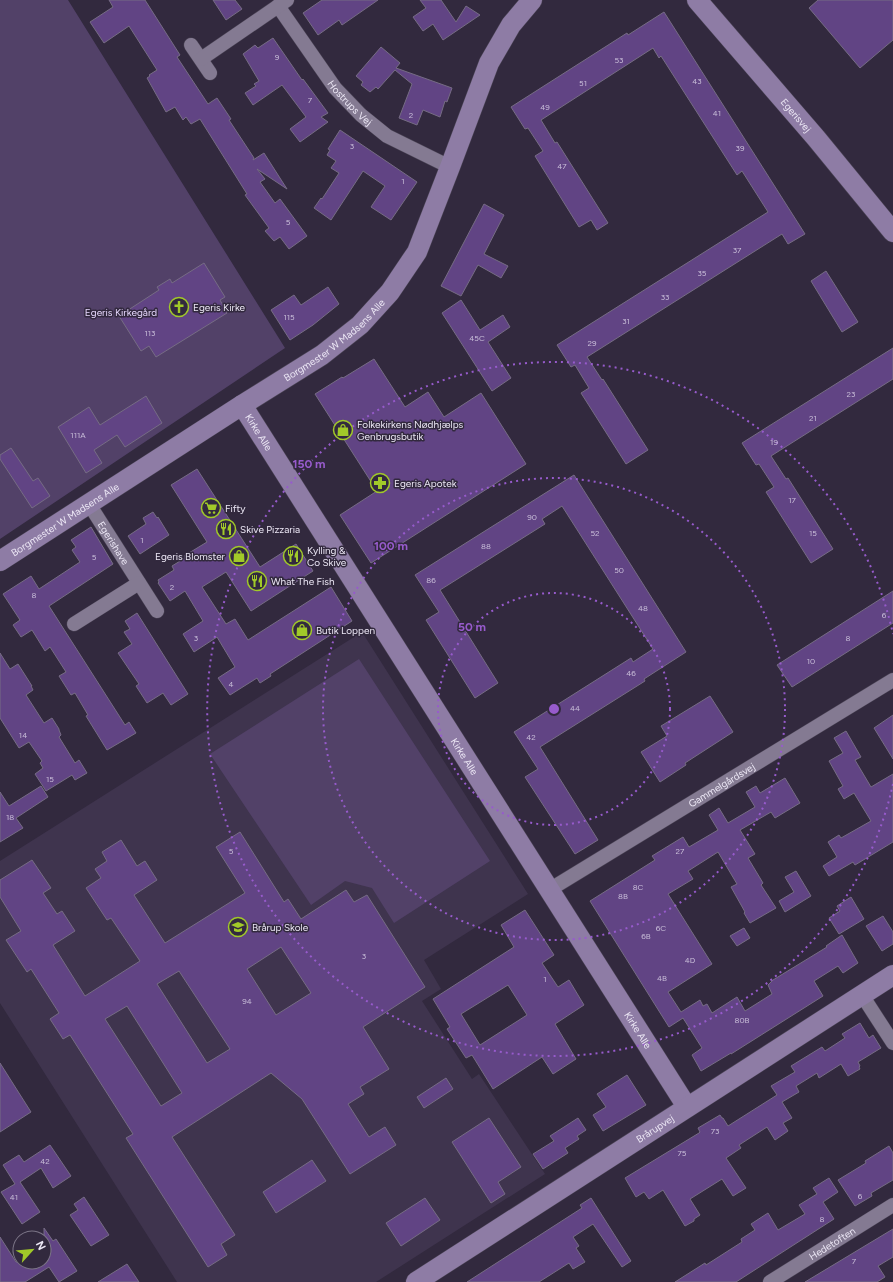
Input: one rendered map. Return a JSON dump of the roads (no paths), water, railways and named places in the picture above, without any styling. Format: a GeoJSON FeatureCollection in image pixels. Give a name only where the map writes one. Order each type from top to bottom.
{"type":"FeatureCollection","features":[{"type":"Feature","properties":{"kind":"street","name":"Borgmester W Madsens Alle"},"geometry":{"type":"LineString","coordinates":[[0,560],[322,355],[360,325],[390,292],[417,252],[489,63],[511,25],[532,0]]}},
{"type":"Feature","properties":{"kind":"street","name":"Egerisvej"},"geometry":{"type":"LineString","coordinates":[[697,0],[816,138],[893,232]]}},
{"type":"Feature","properties":{"kind":"street","name":"Hostrups Vej"},"geometry":{"type":"LineString","coordinates":[[282,3],[334,88],[361,115],[387,136],[450,168]]}},
{"type":"Feature","properties":{"kind":"street"},"geometry":{"type":"LineString","coordinates":[[201,58],[282,3]]}},
{"type":"Feature","properties":{"kind":"street"},"geometry":{"type":"LineString","coordinates":[[191,45],[210,73]]}},
{"type":"Feature","properties":{"kind":"street","name":"Kirke Alle"},"geometry":{"type":"LineString","coordinates":[[242,405],[687,1108]]}},
{"type":"Feature","properties":{"kind":"street","name":"Egerishave"},"geometry":{"type":"LineString","coordinates":[[89,504],[157,612]]}},
{"type":"Feature","properties":{"kind":"street"},"geometry":{"type":"LineString","coordinates":[[74,624],[139,583]]}},
{"type":"Feature","properties":{"kind":"street","name":"Gammelgårdsvej"},"geometry":{"type":"LineString","coordinates":[[549,890],[893,680]]}},
{"type":"Feature","properties":{"kind":"street","name":"Brårupvej"},"geometry":{"type":"LineString","coordinates":[[416,1282],[893,975]]}},
{"type":"Feature","properties":{"kind":"street"},"geometry":{"type":"LineString","coordinates":[[862,994],[893,1043]]}},
{"type":"Feature","properties":{"kind":"street","name":"Hedetoften"},"geometry":{"type":"LineString","coordinates":[[770,1282],[893,1205]]}},
{"type":"Feature","properties":{"kind":"place","name":"Egeris Kirke"},"geometry":{"type":"Point","coordinates":[179,307]}},
{"type":"Feature","properties":{"kind":"place","name":"Folkekirkens Nødhjælps Genbrugsbutik"},"geometry":{"type":"Point","coordinates":[343,430]}},
{"type":"Feature","properties":{"kind":"place","name":"Egeris Apotek"},"geometry":{"type":"Point","coordinates":[380,483]}},
{"type":"Feature","properties":{"kind":"place","name":"Fifty"},"geometry":{"type":"Point","coordinates":[211,508]}},
{"type":"Feature","properties":{"kind":"place","name":"Skive Pizzaria"},"geometry":{"type":"Point","coordinates":[226,529]}},
{"type":"Feature","properties":{"kind":"place","name":"Egeris Blomster"},"geometry":{"type":"Point","coordinates":[239,556]}},
{"type":"Feature","properties":{"kind":"place","name":"Kylling & Co Skive"},"geometry":{"type":"Point","coordinates":[293,556]}},
{"type":"Feature","properties":{"kind":"place","name":"What The Fish"},"geometry":{"type":"Point","coordinates":[257,581]}},
{"type":"Feature","properties":{"kind":"place","name":"Butik Loppen"},"geometry":{"type":"Point","coordinates":[302,630]}},
{"type":"Feature","properties":{"kind":"place","name":"Brårup Skole"},"geometry":{"type":"Point","coordinates":[238,927]}},
{"type":"Feature","properties":{"kind":"park label","name":"Egeris Kirkegård"},"geometry":{"type":"Point","coordinates":[121,312]}}]}
